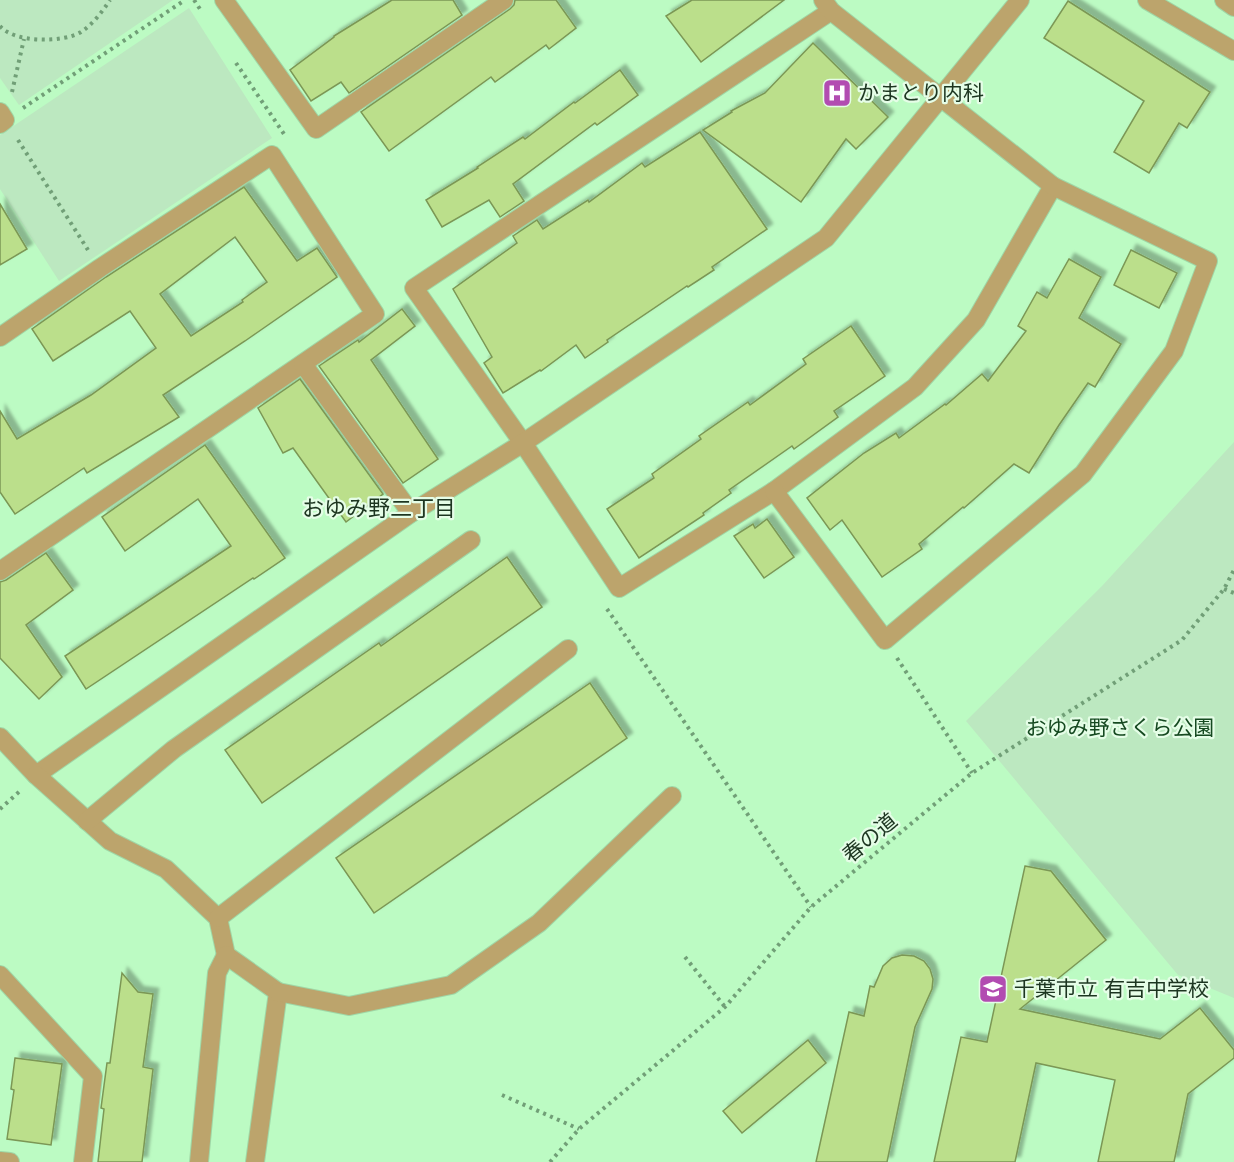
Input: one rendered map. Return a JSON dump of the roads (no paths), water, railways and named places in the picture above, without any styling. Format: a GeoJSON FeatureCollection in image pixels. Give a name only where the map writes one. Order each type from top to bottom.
{"type":"FeatureCollection","features":[{"type":"Feature","properties":{"kind":"street"},"geometry":{"type":"LineString","coordinates":[[224,0],[316,129],[504,0]]}},
{"type":"Feature","properties":{"kind":"street"},"geometry":{"type":"LineString","coordinates":[[36,775],[411,513],[523,443],[826,238],[1020,0]]}},
{"type":"Feature","properties":{"kind":"street"},"geometry":{"type":"LineString","coordinates":[[1147,0],[1234,51]]}},
{"type":"Feature","properties":{"kind":"street"},"geometry":{"type":"LineString","coordinates":[[1224,0],[1234,6]]}},
{"type":"Feature","properties":{"kind":"street"},"geometry":{"type":"LineString","coordinates":[[774,491],[885,640],[1083,474],[1174,351],[1208,261],[1053,186],[827,6],[414,288],[523,443],[619,588],[774,491],[915,387],[976,320],[1053,186]]}},
{"type":"Feature","properties":{"kind":"street"},"geometry":{"type":"LineString","coordinates":[[0,337],[272,155],[375,314],[0,571]]}},
{"type":"Feature","properties":{"kind":"street"},"geometry":{"type":"LineString","coordinates":[[303,364],[411,513]]}},
{"type":"Feature","properties":{"kind":"street"},"geometry":{"type":"LineString","coordinates":[[87,821],[174,749],[471,540]]}},
{"type":"Feature","properties":{"kind":"street"},"geometry":{"type":"LineString","coordinates":[[218,918],[568,649]]}},
{"type":"Feature","properties":{"kind":"street"},"geometry":{"type":"LineString","coordinates":[[0,737],[36,775],[110,841],[166,869],[218,918],[226,955],[217,973],[198,1162]]}},
{"type":"Feature","properties":{"kind":"street"},"geometry":{"type":"LineString","coordinates":[[226,955],[278,992],[349,1006],[451,985],[539,923],[672,796]]}},
{"type":"Feature","properties":{"kind":"street"},"geometry":{"type":"LineString","coordinates":[[0,975],[93,1076],[83,1162]]}},
{"type":"Feature","properties":{"kind":"street"},"geometry":{"type":"LineString","coordinates":[[255,1162],[278,992]]}},
{"type":"Feature","properties":{"kind":"street"},"geometry":{"type":"LineString","coordinates":[[0,1161],[10,1162]]}},
{"type":"Feature","properties":{"kind":"place","name":"かまとり内科"},"geometry":{"type":"Point","coordinates":[837,93]}},
{"type":"Feature","properties":{"kind":"place","name":"千葉市立 有吉中学校"},"geometry":{"type":"Point","coordinates":[993,989]}},
{"type":"Feature","properties":{"kind":"district","name":"おゆみ野二丁目"},"geometry":{"type":"Point","coordinates":[379,508]}},
{"type":"Feature","properties":{"kind":"park label","name":"おゆみ野さくら公園"},"geometry":{"type":"Point","coordinates":[1120,728]}}]}
